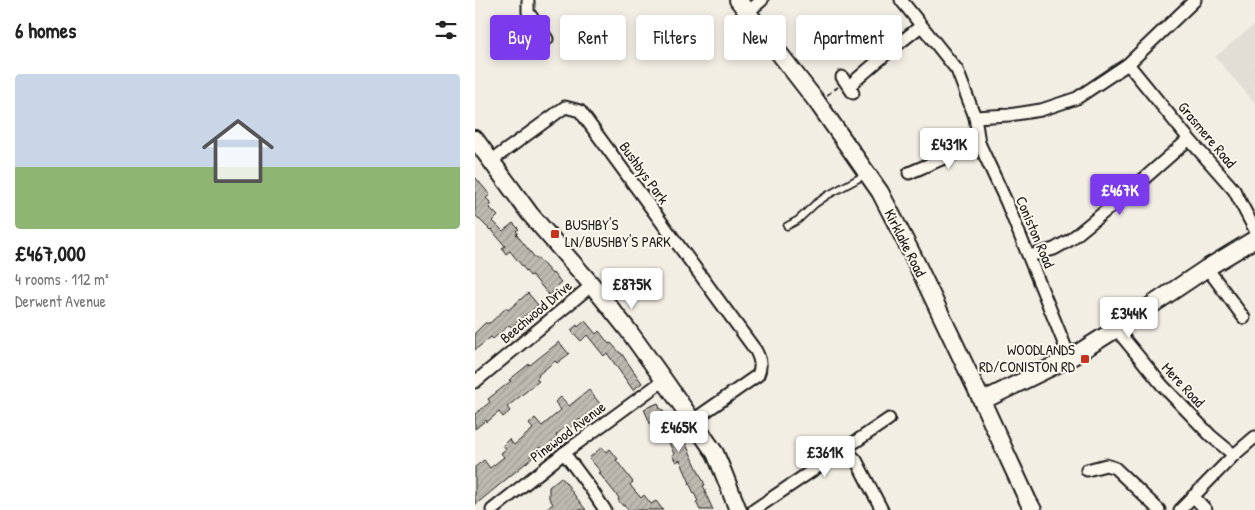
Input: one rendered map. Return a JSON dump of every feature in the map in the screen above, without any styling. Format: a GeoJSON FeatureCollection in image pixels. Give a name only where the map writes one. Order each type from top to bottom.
{"type":"FeatureCollection","features":[{"type":"Feature","properties":{"kind":"street"},"geometry":{"type":"LineString","coordinates":[[530,15],[528,12],[531,0]]}},
{"type":"Feature","properties":{"kind":"street"},"geometry":{"type":"LineString","coordinates":[[743,6],[761,0]]}},
{"type":"Feature","properties":{"kind":"street","name":"Coniston Road"},"geometry":{"type":"LineString","coordinates":[[901,0],[957,70],[975,117],[979,143],[1006,200],[1070,358]]}},
{"type":"Feature","properties":{"kind":"street"},"geometry":{"type":"LineString","coordinates":[[975,117],[1009,115],[1041,110],[1077,98],[1128,64],[1195,0]]}},
{"type":"Feature","properties":{"kind":"street","name":"Kirklake Road"},"geometry":{"type":"LineString","coordinates":[[743,6],[817,102],[879,192],[912,254],[1033,510]]}},
{"type":"Feature","properties":{"kind":"street"},"geometry":{"type":"LineString","coordinates":[[847,85],[921,26]]}},
{"type":"Feature","properties":{"kind":"street","name":"Grasmere Road"},"geometry":{"type":"LineString","coordinates":[[1128,64],[1189,139],[1234,190],[1255,230]]}},
{"type":"Feature","properties":{"kind":"street","name":"Bushbys Park"},"geometry":{"type":"LineString","coordinates":[[491,161],[565,107],[580,111],[757,351],[760,360],[758,375],[692,420]]}},
{"type":"Feature","properties":{"kind":"street"},"geometry":{"type":"LineString","coordinates":[[475,139],[530,214],[592,285],[628,330],[664,380],[715,453],[738,510]]}},
{"type":"Feature","properties":{"kind":"street"},"geometry":{"type":"LineString","coordinates":[[1029,256],[1054,249],[1070,240],[1189,139]]}},
{"type":"Feature","properties":{"kind":"street"},"geometry":{"type":"LineString","coordinates":[[909,173],[979,143]]}},
{"type":"Feature","properties":{"kind":"street"},"geometry":{"type":"LineString","coordinates":[[982,401],[1070,358],[1207,268],[1255,239]]}},
{"type":"Feature","properties":{"kind":"street"},"geometry":{"type":"LineString","coordinates":[[1207,268],[1244,318]]}},
{"type":"Feature","properties":{"kind":"street","name":"Beechwood Drive"},"geometry":{"type":"LineString","coordinates":[[475,382],[592,285]]}},
{"type":"Feature","properties":{"kind":"street","name":"Mere Road"},"geometry":{"type":"LineString","coordinates":[[1116,329],[1162,385],[1211,436],[1233,455]]}},
{"type":"Feature","properties":{"kind":"street","name":"Pinewood Avenue"},"geometry":{"type":"LineString","coordinates":[[493,510],[564,453],[664,380]]}},
{"type":"Feature","properties":{"kind":"street"},"geometry":{"type":"LineString","coordinates":[[844,453],[852,444],[889,419]]}},
{"type":"Feature","properties":{"kind":"street"},"geometry":{"type":"LineString","coordinates":[[1180,510],[1233,455],[1255,437]]}},
{"type":"Feature","properties":{"kind":"street"},"geometry":{"type":"LineString","coordinates":[[564,453],[605,510]]}},
{"type":"Feature","properties":{"kind":"street"},"geometry":{"type":"LineString","coordinates":[[754,510],[837,454],[844,453],[851,455],[856,460],[882,510]]}},
{"type":"Feature","properties":{"kind":"street"},"geometry":{"type":"LineString","coordinates":[[1087,470],[1107,465],[1115,468],[1159,510]]}},
{"type":"Feature","properties":{"kind":"street"},"geometry":{"type":"LineString","coordinates":[[1193,496],[1206,510]]}},
{"type":"Feature","properties":{"kind":"lane"},"geometry":{"type":"LineString","coordinates":[[787,226],[798,220],[827,195],[867,174]]}},
{"type":"Feature","properties":{"kind":"path"},"geometry":{"type":"LineString","coordinates":[[817,102],[847,85]]}},
{"type":"Feature","properties":{"kind":"shaded area"},"geometry":{"type":"Polygon","coordinates":[[[1255,24],[1255,103],[1215,57],[1255,24]]]}},
{"type":"Feature","properties":{"kind":"building"},"geometry":{"type":"Polygon","coordinates":[[[475,177],[490,195],[486,198],[492,204],[489,207],[498,216],[493,221],[503,231],[513,223],[519,229],[516,231],[518,233],[516,234],[536,259],[538,258],[561,282],[553,289],[555,291],[549,295],[532,275],[530,276],[510,251],[506,254],[502,248],[505,246],[491,229],[475,215],[475,177]]]}},
{"type":"Feature","properties":{"kind":"building"},"geometry":{"type":"Polygon","coordinates":[[[528,293],[538,305],[511,327],[509,325],[493,339],[491,337],[475,350],[475,333],[485,323],[490,323],[506,308],[508,310],[528,293]]]}},
{"type":"Feature","properties":{"kind":"building"},"geometry":{"type":"Polygon","coordinates":[[[585,321],[596,334],[599,331],[609,344],[611,343],[621,353],[642,383],[633,390],[607,353],[604,356],[587,335],[581,341],[571,330],[585,321]]]}},
{"type":"Feature","properties":{"kind":"building"},"geometry":{"type":"Polygon","coordinates":[[[559,342],[569,354],[557,363],[555,361],[538,375],[536,379],[539,381],[507,407],[510,411],[503,417],[499,412],[475,429],[475,414],[490,402],[488,399],[511,381],[509,380],[559,342]]]}},
{"type":"Feature","properties":{"kind":"building"},"geometry":{"type":"Polygon","coordinates":[[[589,390],[601,405],[568,429],[566,426],[556,435],[558,438],[543,450],[540,447],[530,456],[532,458],[475,505],[475,467],[484,460],[490,468],[504,457],[501,453],[506,449],[503,445],[509,439],[514,445],[533,429],[529,424],[535,418],[542,426],[561,410],[555,402],[561,397],[569,406],[589,390]]]}},
{"type":"Feature","properties":{"kind":"building"},"geometry":{"type":"Polygon","coordinates":[[[658,403],[670,424],[673,423],[683,443],[685,442],[705,485],[703,486],[713,510],[700,510],[680,460],[676,462],[668,440],[661,443],[652,428],[644,409],[658,403]]]}},
{"type":"Feature","properties":{"kind":"building"},"geometry":{"type":"Polygon","coordinates":[[[602,447],[606,452],[610,449],[618,459],[616,460],[633,482],[630,485],[641,498],[644,495],[651,504],[656,501],[663,510],[628,510],[623,506],[599,473],[601,472],[589,458],[602,447]]]}},
{"type":"Feature","properties":{"kind":"building"},"geometry":{"type":"Polygon","coordinates":[[[561,477],[586,510],[545,510],[553,504],[549,498],[549,487],[561,477]]]}},
{"type":"Feature","properties":{"kind":"place","name":"BUSHBY'S LN/BUSHBY'S PARK"},"geometry":{"type":"Point","coordinates":[555,234]}},
{"type":"Feature","properties":{"kind":"place","name":"WOODLANDS RD/CONISTON RD"},"geometry":{"type":"Point","coordinates":[1085,359]}}]}
